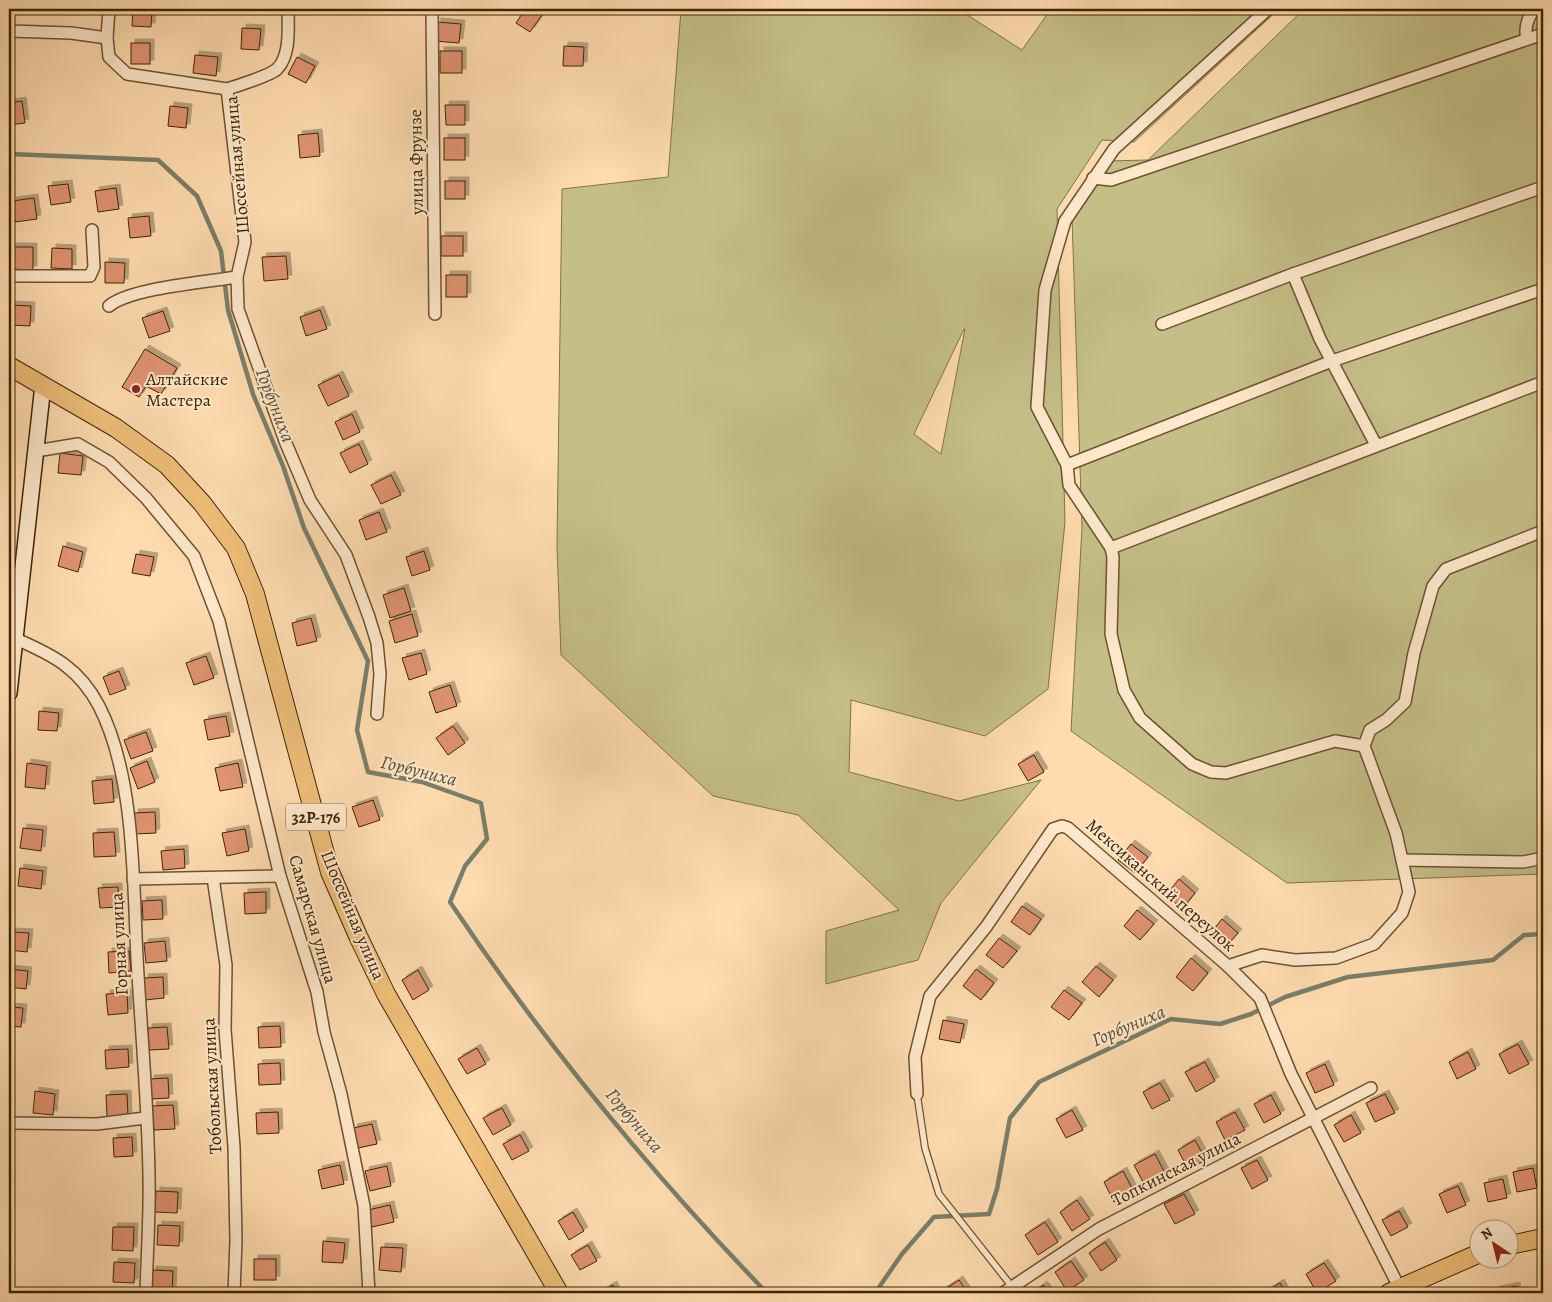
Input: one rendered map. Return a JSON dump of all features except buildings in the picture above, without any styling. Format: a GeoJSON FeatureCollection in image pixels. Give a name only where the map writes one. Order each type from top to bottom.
{"type":"FeatureCollection","features":[{"type":"Feature","properties":{"kind":"main road","name":"32Р-176"},"geometry":{"type":"LineString","coordinates":[[9,366],[43,385]]}},
{"type":"Feature","properties":{"kind":"main road","name":"Шоссейная улица"},"geometry":{"type":"LineString","coordinates":[[43,385],[116,428],[167,464],[202,503],[236,548],[255,594],[330,872],[386,994],[555,1291]]}},
{"type":"Feature","properties":{"kind":"main road"},"geometry":{"type":"LineString","coordinates":[[1520,1243],[1543,1238]]}},
{"type":"Feature","properties":{"kind":"main road"},"geometry":{"type":"LineString","coordinates":[[1394,1290],[1470,1257]]}},
{"type":"Feature","properties":{"kind":"street"},"geometry":{"type":"LineString","coordinates":[[109,9],[106,38],[109,56],[127,74],[227,89]]}},
{"type":"Feature","properties":{"kind":"street","name":"Шоссейная улица"},"geometry":{"type":"LineString","coordinates":[[288,9],[288,35],[285,56],[277,70],[227,89],[245,242],[237,276],[238,309],[285,441],[310,500],[346,556],[369,616],[377,643],[380,674],[377,714]]}},
{"type":"Feature","properties":{"kind":"street","name":"улица Фрунзе"},"geometry":{"type":"LineString","coordinates":[[432,9],[435,314]]}},
{"type":"Feature","properties":{"kind":"street"},"geometry":{"type":"LineString","coordinates":[[1268,9],[1114,149],[1065,221],[1045,290],[1037,407],[1067,465],[1069,485],[1111,548],[1113,557],[1111,634],[1124,690],[1140,718],[1192,764],[1211,772],[1226,773],[1335,741],[1364,746]]}},
{"type":"Feature","properties":{"kind":"street"},"geometry":{"type":"LineString","coordinates":[[1527,39],[1525,32],[1528,17],[1534,9]]}},
{"type":"Feature","properties":{"kind":"street"},"geometry":{"type":"LineString","coordinates":[[9,32],[71,33],[106,38]]}},
{"type":"Feature","properties":{"kind":"street"},"geometry":{"type":"LineString","coordinates":[[1093,178],[1111,180],[1543,34]]}},
{"type":"Feature","properties":{"kind":"street"},"geometry":{"type":"LineString","coordinates":[[1162,324],[1293,274],[1543,187]]}},
{"type":"Feature","properties":{"kind":"street"},"geometry":{"type":"LineString","coordinates":[[9,276],[90,276],[94,267],[92,230]]}},
{"type":"Feature","properties":{"kind":"street"},"geometry":{"type":"LineString","coordinates":[[1293,274],[1320,339],[1376,445]]}},
{"type":"Feature","properties":{"kind":"street"},"geometry":{"type":"LineString","coordinates":[[109,306],[118,299],[141,293],[237,276]]}},
{"type":"Feature","properties":{"kind":"street"},"geometry":{"type":"LineString","coordinates":[[1067,465],[1332,361],[1543,289]]}},
{"type":"Feature","properties":{"kind":"street"},"geometry":{"type":"LineString","coordinates":[[1111,548],[1543,382]]}},
{"type":"Feature","properties":{"kind":"street"},"geometry":{"type":"LineString","coordinates":[[9,693],[43,385]]}},
{"type":"Feature","properties":{"kind":"street","name":"Самарская улица"},"geometry":{"type":"LineString","coordinates":[[36,451],[78,444],[109,462],[146,498],[194,556],[219,621],[280,876],[317,992],[324,1032],[341,1094],[360,1178],[368,1256],[369,1293]]}},
{"type":"Feature","properties":{"kind":"street"},"geometry":{"type":"LineString","coordinates":[[1228,966],[1262,955],[1295,960],[1336,958],[1374,944],[1402,913],[1409,892],[1396,833],[1364,746],[1370,730],[1386,720],[1405,702],[1414,653],[1433,586],[1446,569],[1543,532]]}},
{"type":"Feature","properties":{"kind":"street","name":"Горная улица"},"geometry":{"type":"LineString","coordinates":[[16,639],[53,655],[82,680],[99,706],[113,743],[125,790],[133,879],[149,1176],[146,1293]]}},
{"type":"Feature","properties":{"kind":"street","name":"Мексиканский переулок"},"geometry":{"type":"LineString","coordinates":[[917,1094],[915,1057],[930,996],[986,927],[1053,829],[1062,826],[1068,828],[1228,966],[1260,998],[1291,1074],[1394,1290]]}},
{"type":"Feature","properties":{"kind":"street"},"geometry":{"type":"LineString","coordinates":[[1402,860],[1522,862],[1543,858]]}},
{"type":"Feature","properties":{"kind":"street"},"geometry":{"type":"LineString","coordinates":[[133,879],[280,876]]}},
{"type":"Feature","properties":{"kind":"street","name":"Тобольская улица"},"geometry":{"type":"LineString","coordinates":[[212,878],[226,965],[225,1029],[234,1147],[236,1240],[234,1293]]}},
{"type":"Feature","properties":{"kind":"street","name":"Топкинская улица"},"geometry":{"type":"LineString","coordinates":[[1011,1291],[1099,1229],[1371,1088]]}},
{"type":"Feature","properties":{"kind":"street"},"geometry":{"type":"LineString","coordinates":[[9,1123],[97,1124],[146,1118]]}},
{"type":"Feature","properties":{"kind":"lane"},"geometry":{"type":"LineString","coordinates":[[917,1094],[925,1148],[939,1194],[1011,1291]]}},
{"type":"Feature","properties":{"kind":"shaded area"},"geometry":{"type":"Polygon","coordinates":[[[678,9],[958,9],[1022,50],[1051,9],[1279,9],[1134,142],[1102,140],[1057,209],[1065,522],[1048,689],[985,736],[851,700],[849,772],[959,801],[1041,780],[941,903],[918,960],[826,984],[826,931],[899,910],[798,815],[713,796],[561,655],[557,546],[562,189],[668,177],[681,10],[678,9]],[[965,329],[914,434],[941,454],[965,329]]]}},
{"type":"Feature","properties":{"kind":"shaded area"},"geometry":{"type":"Polygon","coordinates":[[[1304,9],[1543,9],[1543,874],[1287,883],[1071,731],[1082,527],[1072,217],[1107,161],[1148,160],[1304,9]]]}},
{"type":"Feature","properties":{"kind":"waterway","name":"Горбуниха"},"geometry":{"type":"LineString","coordinates":[[9,154],[158,160],[197,196],[221,251],[228,310],[253,394],[283,466],[304,528],[368,661],[357,730],[368,772],[422,782],[481,803],[487,839],[465,866],[450,902],[522,1005],[600,1105],[682,1201],[767,1293]]}},
{"type":"Feature","properties":{"kind":"waterway","name":"Горбуниха"},"geometry":{"type":"LineString","coordinates":[[875,1293],[902,1254],[934,1217],[989,1214],[997,1189],[1010,1118],[1039,1082],[1171,1019],[1220,1024],[1251,1014],[1285,997],[1348,977],[1493,960],[1524,935],[1543,934]]}},
{"type":"Feature","properties":{"kind":"place","name":"Алтайские Мастера"},"geometry":{"type":"Point","coordinates":[136,389]}}]}
